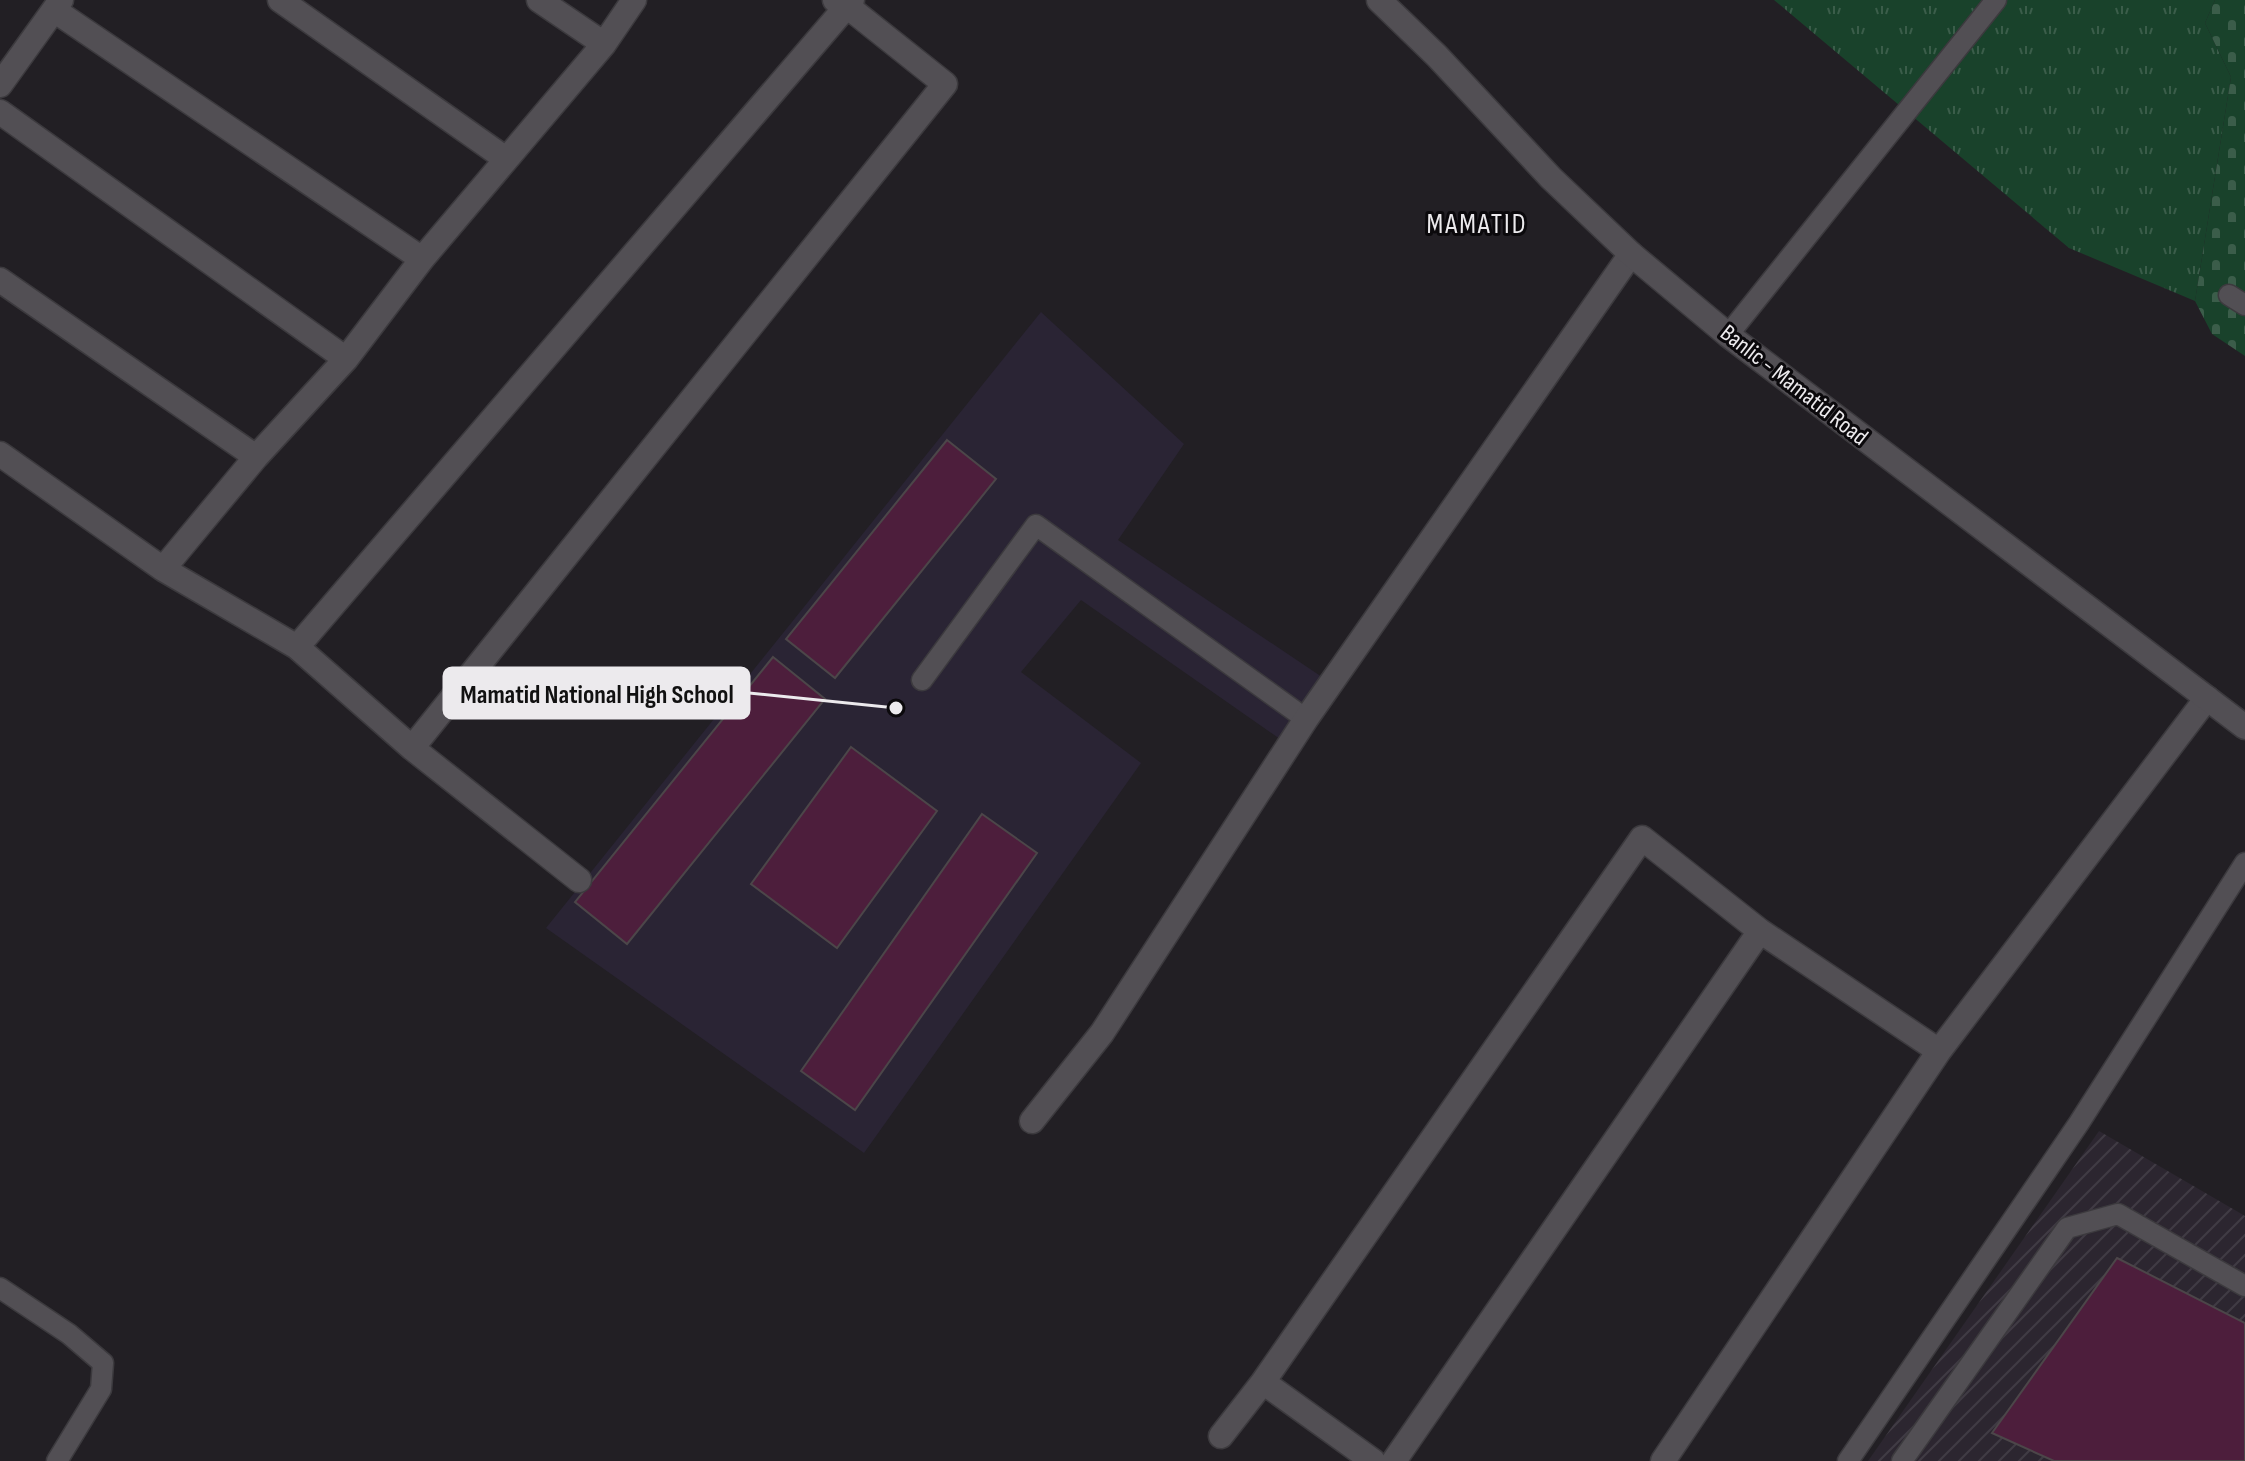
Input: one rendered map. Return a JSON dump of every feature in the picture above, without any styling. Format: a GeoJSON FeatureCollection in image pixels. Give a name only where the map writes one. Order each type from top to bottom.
{"type":"FeatureCollection","features":[{"type":"Feature","properties":{"kind":"street"},"geometry":{"type":"LineString","coordinates":[[280,0],[506,159]]}},
{"type":"Feature","properties":{"kind":"street"},"geometry":{"type":"LineString","coordinates":[[539,0],[604,44]]}},
{"type":"Feature","properties":{"kind":"street"},"geometry":{"type":"LineString","coordinates":[[163,569],[256,457],[346,359],[422,259],[604,44],[634,0]]}},
{"type":"Feature","properties":{"kind":"street","name":"Banlic - Mamatid Road"},"geometry":{"type":"LineString","coordinates":[[1379,0],[1437,56],[1551,178],[1631,254],[1728,335],[2245,727]]}},
{"type":"Feature","properties":{"kind":"street"},"geometry":{"type":"LineString","coordinates":[[297,647],[845,2],[945,84],[412,748]]}},
{"type":"Feature","properties":{"kind":"street"},"geometry":{"type":"LineString","coordinates":[[0,85],[58,5],[422,259]]}},
{"type":"Feature","properties":{"kind":"street"},"geometry":{"type":"LineString","coordinates":[[0,112],[346,359]]}},
{"type":"Feature","properties":{"kind":"street"},"geometry":{"type":"LineString","coordinates":[[1032,1121],[1102,1033],[1306,719],[1631,254]]}},
{"type":"Feature","properties":{"kind":"street"},"geometry":{"type":"LineString","coordinates":[[0,280],[256,457]]}},
{"type":"Feature","properties":{"kind":"street"},"geometry":{"type":"LineString","coordinates":[[0,454],[163,569],[297,647],[412,748],[579,880]]}},
{"type":"Feature","properties":{"kind":"street"},"geometry":{"type":"LineString","coordinates":[[1663,1461],[1939,1051],[2207,698]]}},
{"type":"Feature","properties":{"kind":"street"},"geometry":{"type":"LineString","coordinates":[[1221,1436],[1263,1382],[1642,838],[1760,931],[1939,1051]]}},
{"type":"Feature","properties":{"kind":"street"},"geometry":{"type":"LineString","coordinates":[[1394,1461],[1760,931]]}},
{"type":"Feature","properties":{"kind":"street"},"geometry":{"type":"LineString","coordinates":[[1263,1382],[1373,1461]]}},
{"type":"Feature","properties":{"kind":"lane"},"geometry":{"type":"LineString","coordinates":[[1728,335],[1996,0]]}},
{"type":"Feature","properties":{"kind":"lane"},"geometry":{"type":"LineString","coordinates":[[922,680],[1036,525],[1306,719]]}},
{"type":"Feature","properties":{"kind":"lane"},"geometry":{"type":"LineString","coordinates":[[1848,1461],[2079,1123],[2245,863]]}},
{"type":"Feature","properties":{"kind":"lane"},"geometry":{"type":"LineString","coordinates":[[1902,1461],[2067,1228],[2118,1214],[2245,1286]]}},
{"type":"Feature","properties":{"kind":"lane"},"geometry":{"type":"LineString","coordinates":[[0,1288],[69,1334],[103,1363],[101,1389],[57,1461]]}},
{"type":"Feature","properties":{"kind":"shaded area"},"geometry":{"type":"Polygon","coordinates":[[[1041,312],[1184,444],[1118,540],[1322,677],[1280,739],[1081,600],[1021,672],[1141,763],[864,1153],[546,928],[1041,312]]]}},
{"type":"Feature","properties":{"kind":"shaded area"},"geometry":{"type":"Polygon","coordinates":[[[2099,1131],[2245,1216],[2245,1461],[1868,1461],[2099,1131]]]}},
{"type":"Feature","properties":{"kind":"green space"},"geometry":{"type":"Polygon","coordinates":[[[1774,0],[2215,0],[2205,23],[2231,77],[2195,301],[2069,248],[1774,0]]]}},
{"type":"Feature","properties":{"kind":"green space"},"geometry":{"type":"Polygon","coordinates":[[[2215,0],[2245,0],[2245,356],[2212,334],[2195,301],[2231,77],[2205,23],[2215,0]]]}},
{"type":"Feature","properties":{"kind":"building"},"geometry":{"type":"Polygon","coordinates":[[[947,440],[996,479],[835,678],[786,639],[947,440]]]}},
{"type":"Feature","properties":{"kind":"building"},"geometry":{"type":"Polygon","coordinates":[[[773,657],[825,699],[627,944],[575,902],[773,657]]]}},
{"type":"Feature","properties":{"kind":"building"},"geometry":{"type":"Polygon","coordinates":[[[851,747],[937,811],[837,948],[751,884],[851,747]]]}},
{"type":"Feature","properties":{"kind":"building"},"geometry":{"type":"Polygon","coordinates":[[[982,814],[1037,853],[855,1110],[801,1071],[982,814]]]}},
{"type":"Feature","properties":{"kind":"building"},"geometry":{"type":"Polygon","coordinates":[[[2117,1258],[2245,1323],[2245,1461],[2054,1461],[1992,1433],[2117,1258]]]}},
{"type":"Feature","properties":{"kind":"place","name":"Mamatid National High School"},"geometry":{"type":"Point","coordinates":[896,708]}},
{"type":"Feature","properties":{"kind":"district","name":"MAMATID"},"geometry":{"type":"Point","coordinates":[1477,224]}}]}
